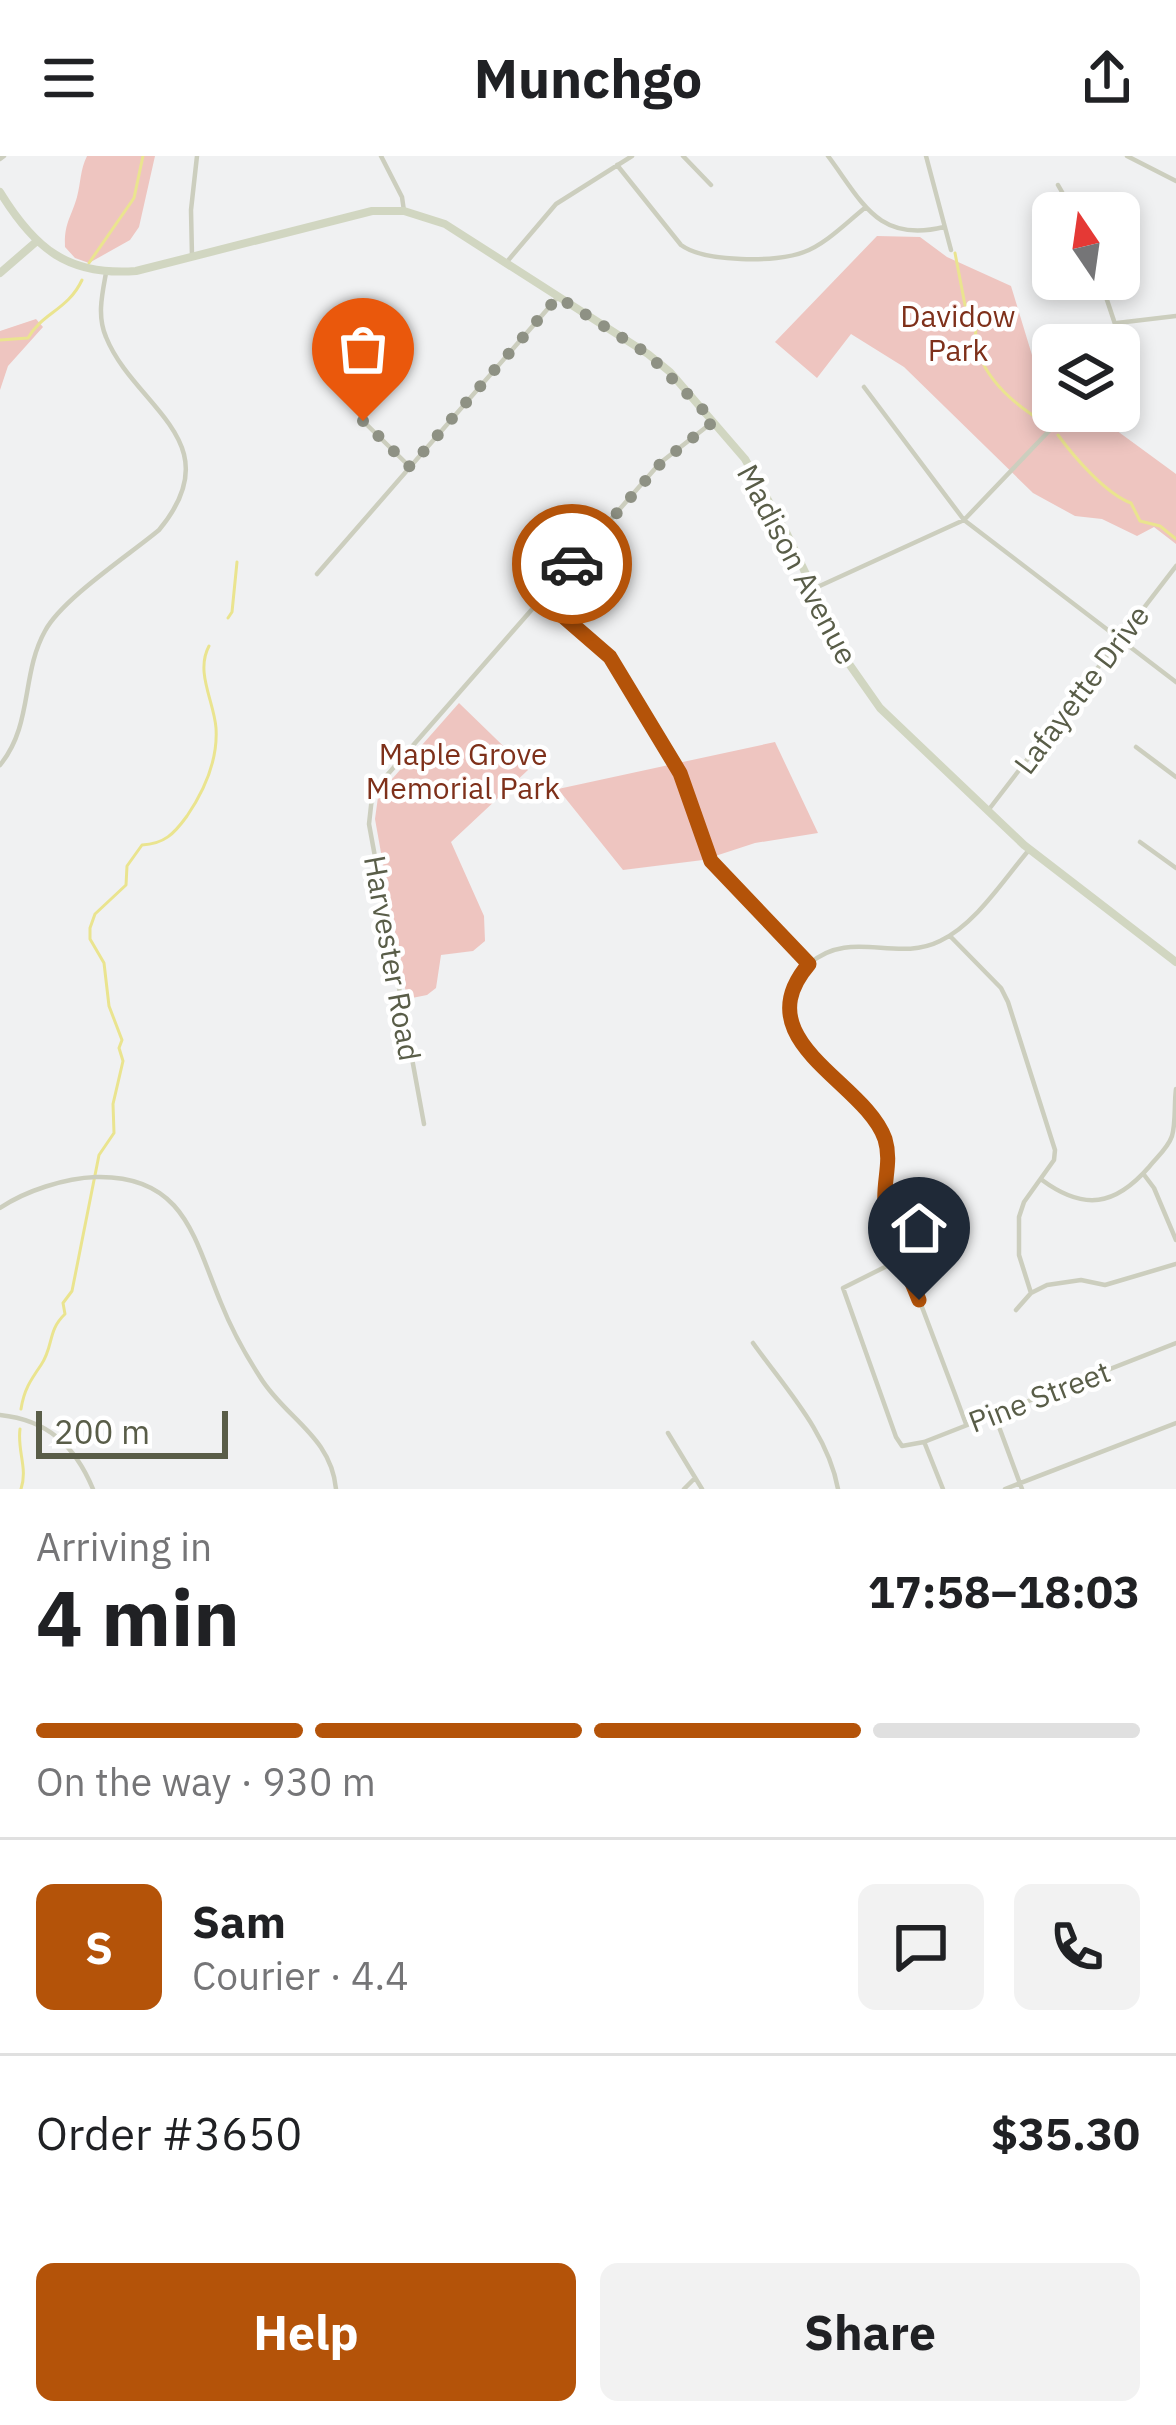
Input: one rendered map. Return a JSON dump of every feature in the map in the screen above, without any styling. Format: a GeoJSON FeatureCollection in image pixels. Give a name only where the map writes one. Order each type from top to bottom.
{"type":"FeatureCollection","features":[{"type":"Feature","properties":{"kind":"street"},"geometry":{"type":"LineString","coordinates":[[192,256],[197,156]]}},
{"type":"Feature","properties":{"kind":"street"},"geometry":{"type":"LineString","coordinates":[[381,156],[404,211]]}},
{"type":"Feature","properties":{"kind":"street"},"geometry":{"type":"LineString","coordinates":[[505,264],[556,204],[632,156]]}},
{"type":"Feature","properties":{"kind":"street"},"geometry":{"type":"LineString","coordinates":[[683,156],[711,185]]}},
{"type":"Feature","properties":{"kind":"street"},"geometry":{"type":"LineString","coordinates":[[828,156],[866,207],[890,229],[944,227]]}},
{"type":"Feature","properties":{"kind":"street"},"geometry":{"type":"LineString","coordinates":[[926,156],[951,250]]}},
{"type":"Feature","properties":{"kind":"street"},"geometry":{"type":"LineString","coordinates":[[1126,156],[1176,182]]}},
{"type":"Feature","properties":{"kind":"street"},"geometry":{"type":"LineString","coordinates":[[617,165],[681,245],[694,254],[717,258],[799,254],[866,207]]}},
{"type":"Feature","properties":{"kind":"street"},"geometry":{"type":"LineString","coordinates":[[1058,185],[1062,192]]}},
{"type":"Feature","properties":{"kind":"street"},"geometry":{"type":"LineString","coordinates":[[0,192],[37,241],[71,265],[106,273],[101,320],[105,335],[176,433],[184,467],[171,516],[56,615],[43,633],[16,744],[0,765]]}},
{"type":"Feature","properties":{"kind":"street","name":"Madison Avenue"},"geometry":{"type":"LineString","coordinates":[[106,273],[136,271],[347,216],[404,211],[445,224],[648,354],[714,421],[757,479],[847,662],[880,708],[987,813],[1176,962]]}},
{"type":"Feature","properties":{"kind":"street"},"geometry":{"type":"LineString","coordinates":[[0,273],[37,241]]}},
{"type":"Feature","properties":{"kind":"street"},"geometry":{"type":"LineString","coordinates":[[317,574],[558,297]]}},
{"type":"Feature","properties":{"kind":"street"},"geometry":{"type":"LineString","coordinates":[[1107,300],[1115,324],[1176,316]]}},
{"type":"Feature","properties":{"kind":"street"},"geometry":{"type":"LineString","coordinates":[[324,333],[363,421],[410,467]]}},
{"type":"Feature","properties":{"kind":"street"},"geometry":{"type":"LineString","coordinates":[[864,387],[964,520],[1176,682]]}},
{"type":"Feature","properties":{"kind":"street","name":"Harvester Road"},"geometry":{"type":"LineString","coordinates":[[424,1124],[369,809],[381,782],[661,463],[714,421]]}},
{"type":"Feature","properties":{"kind":"street"},"geometry":{"type":"LineString","coordinates":[[813,589],[964,520],[1048,432]]}},
{"type":"Feature","properties":{"kind":"street","name":"Lafayette Drive"},"geometry":{"type":"LineString","coordinates":[[987,813],[1176,566]]}},
{"type":"Feature","properties":{"kind":"street"},"geometry":{"type":"LineString","coordinates":[[542,598],[610,657],[680,773],[711,861],[809,964]]}},
{"type":"Feature","properties":{"kind":"street"},"geometry":{"type":"LineString","coordinates":[[1136,747],[1176,777]]}},
{"type":"Feature","properties":{"kind":"street"},"geometry":{"type":"LineString","coordinates":[[1140,842],[1176,868]]}},
{"type":"Feature","properties":{"kind":"street"},"geometry":{"type":"LineString","coordinates":[[966,1424],[886,1213],[889,1166],[879,1126],[819,1064],[795,1030],[792,998],[809,964],[836,948],[864,944],[921,948],[950,936],[1030,849]]}},
{"type":"Feature","properties":{"kind":"street"},"geometry":{"type":"LineString","coordinates":[[950,936],[1001,988],[1016,1020],[1055,1150],[1054,1160],[1024,1202],[1016,1235],[1031,1293]]}},
{"type":"Feature","properties":{"kind":"street"},"geometry":{"type":"LineString","coordinates":[[1041,1179],[1073,1199],[1090,1201],[1121,1193],[1143,1174],[1173,1134],[1176,1089]]}},
{"type":"Feature","properties":{"kind":"street"},"geometry":{"type":"LineString","coordinates":[[1143,1174],[1176,1240]]}},
{"type":"Feature","properties":{"kind":"street"},"geometry":{"type":"LineString","coordinates":[[0,1208],[28,1194],[99,1177],[142,1185],[164,1198],[187,1221],[201,1246],[221,1304],[258,1374],[326,1450],[336,1489]]}},
{"type":"Feature","properties":{"kind":"street","name":"Pine Street"},"geometry":{"type":"LineString","coordinates":[[904,1258],[843,1288],[902,1446],[924,1442],[1176,1343]]}},
{"type":"Feature","properties":{"kind":"street"},"geometry":{"type":"LineString","coordinates":[[1016,1310],[1031,1293],[1063,1280],[1105,1285],[1176,1264]]}},
{"type":"Feature","properties":{"kind":"street"},"geometry":{"type":"LineString","coordinates":[[753,1343],[820,1438],[838,1489]]}},
{"type":"Feature","properties":{"kind":"street"},"geometry":{"type":"LineString","coordinates":[[0,1414],[30,1421],[63,1441],[93,1489]]}},
{"type":"Feature","properties":{"kind":"street"},"geometry":{"type":"LineString","coordinates":[[994,1415],[1021,1486]]}},
{"type":"Feature","properties":{"kind":"street"},"geometry":{"type":"LineString","coordinates":[[1005,1489],[1176,1423]]}},
{"type":"Feature","properties":{"kind":"street"},"geometry":{"type":"LineString","coordinates":[[668,1433],[702,1489]]}},
{"type":"Feature","properties":{"kind":"street"},"geometry":{"type":"LineString","coordinates":[[924,1442],[943,1489]]}},
{"type":"Feature","properties":{"kind":"street"},"geometry":{"type":"LineString","coordinates":[[684,1489],[695,1478]]}},
{"type":"Feature","properties":{"kind":"green space"},"geometry":{"type":"Polygon","coordinates":[[[87,156],[155,156],[139,227],[130,240],[89,263],[75,258],[65,247],[87,156]]]}},
{"type":"Feature","properties":{"kind":"green space","name":"Davidow Park"},"geometry":{"type":"Polygon","coordinates":[[[877,236],[920,237],[947,257],[1011,286],[1032,355],[1032,432],[1119,432],[1176,474],[1176,544],[1154,527],[1137,536],[1102,519],[1075,516],[1033,493],[904,367],[851,334],[817,378],[775,342],[877,236]]]}},
{"type":"Feature","properties":{"kind":"green space"},"geometry":{"type":"Polygon","coordinates":[[[36,319],[43,327],[8,366],[0,390],[0,331],[36,319]]]}},
{"type":"Feature","properties":{"kind":"green space","name":"Maple Grove Memorial Park"},"geometry":{"type":"Polygon","coordinates":[[[459,703],[528,770],[451,842],[484,916],[485,941],[473,951],[441,955],[436,988],[407,999],[375,819],[378,797],[459,703]]]}},
{"type":"Feature","properties":{"kind":"green space"},"geometry":{"type":"Polygon","coordinates":[[[775,742],[818,833],[755,843],[703,860],[623,870],[558,789],[775,742]]]}},
{"type":"Feature","properties":{"kind":"waterway"},"geometry":{"type":"LineString","coordinates":[[89,263],[134,198],[143,156]]}},
{"type":"Feature","properties":{"kind":"waterway"},"geometry":{"type":"LineString","coordinates":[[955,253],[965,305],[978,316],[976,333],[984,365],[1004,392],[1032,414]]}},
{"type":"Feature","properties":{"kind":"waterway"},"geometry":{"type":"LineString","coordinates":[[0,340],[28,338],[82,280]]}},
{"type":"Feature","properties":{"kind":"waterway"},"geometry":{"type":"LineString","coordinates":[[1058,435],[1101,483],[1131,503],[1140,521],[1160,526],[1176,539]]}},
{"type":"Feature","properties":{"kind":"waterway"},"geometry":{"type":"LineString","coordinates":[[228,618],[237,562]]}},
{"type":"Feature","properties":{"kind":"waterway"},"geometry":{"type":"LineString","coordinates":[[21,1409],[55,1326],[65,1314],[63,1303],[72,1291],[99,1155],[114,1133],[122,1040],[109,1006],[104,963],[90,939],[90,928],[95,914],[126,885],[127,866],[142,845],[173,833],[204,786],[216,740],[204,666],[209,646]]}},
{"type":"Feature","properties":{"kind":"waterway"},"geometry":{"type":"LineString","coordinates":[[20,1429],[21,1489]]}},
{"type":"Feature","properties":{"kind":"way so far"},"geometry":{"type":"LineString","coordinates":[[363,421],[410,467],[558,297],[648,354],[714,421],[674,449],[572,564]]}},
{"type":"Feature","properties":{"kind":"route"},"geometry":{"type":"LineString","coordinates":[[572,564],[542,598],[610,657],[680,773],[711,861],[809,964],[792,998],[795,1030],[802,1045],[879,1126],[889,1166],[886,1213],[919,1300]]}}]}
